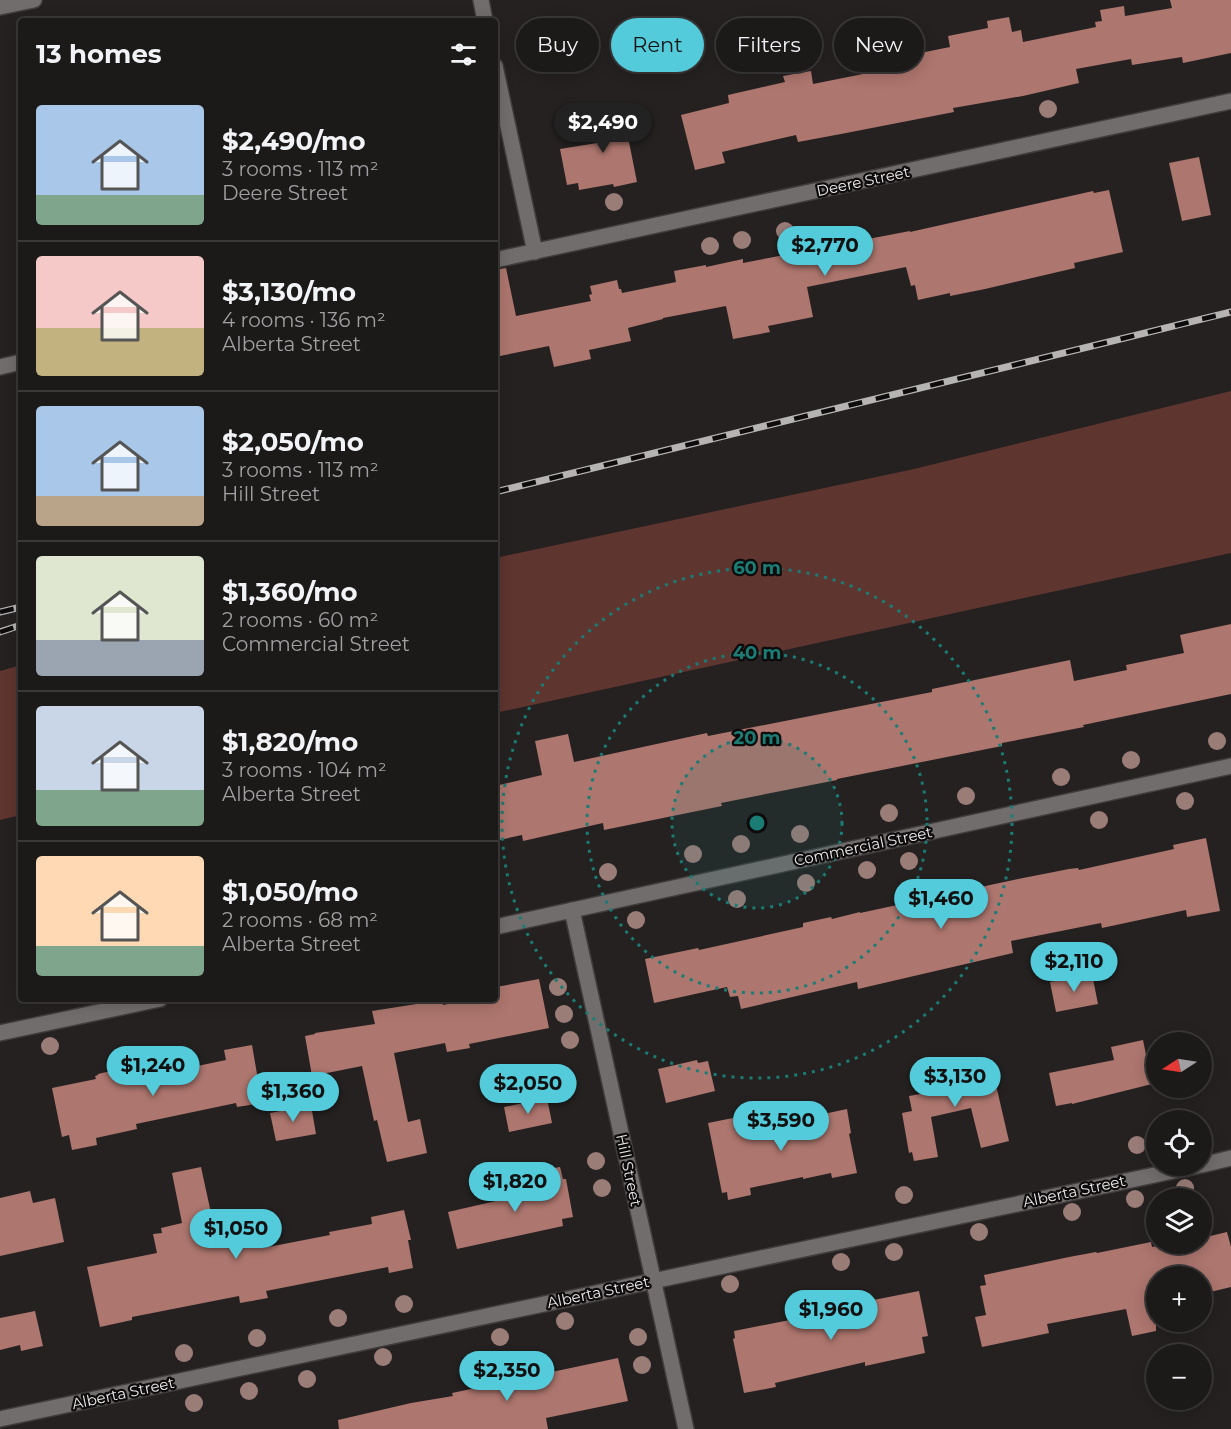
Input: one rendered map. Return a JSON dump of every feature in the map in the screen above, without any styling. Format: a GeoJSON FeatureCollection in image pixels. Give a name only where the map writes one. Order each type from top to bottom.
{"type":"FeatureCollection","features":[{"type":"Feature","properties":{"kind":"street"},"geometry":{"type":"LineString","coordinates":[[0,8],[34,0]]}},
{"type":"Feature","properties":{"kind":"street"},"geometry":{"type":"LineString","coordinates":[[481,0],[484,18]]}},
{"type":"Feature","properties":{"kind":"street"},"geometry":{"type":"LineString","coordinates":[[498,80],[535,252]]}},
{"type":"Feature","properties":{"kind":"street","name":"Deere Street"},"geometry":{"type":"LineString","coordinates":[[498,259],[1231,101]]}},
{"type":"Feature","properties":{"kind":"street"},"geometry":{"type":"LineString","coordinates":[[0,367],[18,364]]}},
{"type":"Feature","properties":{"kind":"street","name":"Commercial Street"},"geometry":{"type":"LineString","coordinates":[[498,926],[1231,766]]}},
{"type":"Feature","properties":{"kind":"street","name":"Hill Street"},"geometry":{"type":"LineString","coordinates":[[572,910],[686,1429]]}},
{"type":"Feature","properties":{"kind":"street"},"geometry":{"type":"LineString","coordinates":[[0,1033],[146,1002]]}},
{"type":"Feature","properties":{"kind":"street"},"geometry":{"type":"LineString","coordinates":[[1212,1163],[1231,1158]]}},
{"type":"Feature","properties":{"kind":"street","name":"Alberta Street"},"geometry":{"type":"LineString","coordinates":[[0,1419],[1149,1176]]}},
{"type":"Feature","properties":{"kind":"shaded area"},"geometry":{"type":"Polygon","coordinates":[[[1231,391],[1231,553],[498,712],[498,557],[914,469],[1231,391]]]}},
{"type":"Feature","properties":{"kind":"shaded area"},"geometry":{"type":"Polygon","coordinates":[[[18,666],[18,816],[0,820],[0,671],[18,666]]]}},
{"type":"Feature","properties":{"kind":"building"},"geometry":{"type":"Polygon","coordinates":[[[1170,0],[1231,0],[1231,53],[1183,63],[1182,57],[1132,65],[1131,59],[1076,69],[1079,83],[1023,96],[953,108],[954,112],[798,142],[796,135],[722,152],[725,163],[695,170],[681,115],[729,103],[728,95],[785,82],[783,76],[811,72],[813,84],[863,74],[862,72],[924,72],[924,52],[950,47],[948,36],[988,28],[987,21],[1009,17],[1012,32],[1021,30],[1023,42],[1096,27],[1095,22],[1102,21],[1100,10],[1124,6],[1125,16],[1172,8],[1170,0]]]}},
{"type":"Feature","properties":{"kind":"building"},"geometry":{"type":"Polygon","coordinates":[[[623,109],[625,121],[633,119],[637,140],[629,142],[637,182],[614,187],[613,184],[579,190],[578,183],[567,185],[560,149],[597,143],[591,115],[623,109]]]}},
{"type":"Feature","properties":{"kind":"building"},"geometry":{"type":"Polygon","coordinates":[[[1199,157],[1211,215],[1182,221],[1169,163],[1199,157]]]}},
{"type":"Feature","properties":{"kind":"building"},"geometry":{"type":"Polygon","coordinates":[[[1109,190],[1123,252],[1074,263],[1075,268],[985,289],[918,300],[915,285],[911,286],[906,267],[807,287],[813,317],[768,326],[770,332],[733,339],[726,306],[663,318],[628,328],[631,341],[589,350],[591,359],[554,367],[549,346],[498,356],[498,269],[506,268],[516,316],[591,301],[590,286],[617,280],[622,293],[676,282],[674,271],[743,259],[743,263],[910,232],[1093,191],[1094,193],[1109,190]]]}},
{"type":"Feature","properties":{"kind":"building"},"geometry":{"type":"Polygon","coordinates":[[[1231,624],[1231,694],[1002,743],[1002,746],[721,803],[722,806],[604,830],[603,823],[523,841],[522,835],[498,840],[498,785],[542,775],[535,741],[568,734],[574,762],[707,733],[708,736],[932,692],[932,689],[1070,660],[1074,681],[1127,670],[1126,665],[1184,653],[1180,635],[1231,624]]]}},
{"type":"Feature","properties":{"kind":"building"},"geometry":{"type":"Polygon","coordinates":[[[1206,838],[1220,911],[1187,917],[1186,910],[1102,928],[1101,923],[1011,941],[1013,953],[858,989],[857,982],[741,1009],[738,996],[730,997],[727,987],[654,1003],[645,959],[698,948],[699,950],[803,927],[803,923],[831,917],[832,919],[1069,869],[1078,868],[1079,870],[1174,849],[1173,845],[1206,838]]]}},
{"type":"Feature","properties":{"kind":"building"},"geometry":{"type":"Polygon","coordinates":[[[1092,974],[1098,1004],[1056,1012],[1050,982],[1092,974]]]}},
{"type":"Feature","properties":{"kind":"building"},"geometry":{"type":"Polygon","coordinates":[[[539,979],[549,1028],[469,1044],[470,1048],[447,1052],[445,1043],[394,1053],[408,1122],[420,1119],[427,1153],[387,1162],[377,1120],[374,1121],[362,1066],[312,1076],[305,1036],[375,1024],[372,1011],[429,1002],[442,1002],[443,1005],[459,1002],[498,1002],[498,987],[539,979]]]}},
{"type":"Feature","properties":{"kind":"building"},"geometry":{"type":"Polygon","coordinates":[[[1143,1040],[1146,1055],[1146,1086],[1056,1106],[1049,1073],[1114,1060],[1111,1047],[1143,1040]]]}},
{"type":"Feature","properties":{"kind":"building"},"geometry":{"type":"Polygon","coordinates":[[[252,1045],[262,1103],[237,1107],[236,1103],[136,1124],[137,1129],[96,1138],[97,1145],[72,1150],[69,1135],[62,1137],[52,1088],[96,1079],[95,1076],[98,1074],[124,1068],[126,1081],[226,1060],[224,1050],[252,1045]]]}},
{"type":"Feature","properties":{"kind":"building"},"geometry":{"type":"Polygon","coordinates":[[[697,1060],[698,1063],[708,1061],[715,1091],[666,1103],[658,1069],[697,1060]]]}},
{"type":"Feature","properties":{"kind":"building"},"geometry":{"type":"Polygon","coordinates":[[[957,1062],[960,1075],[992,1068],[1009,1141],[981,1148],[971,1108],[931,1117],[938,1157],[914,1161],[912,1152],[909,1153],[902,1113],[912,1111],[909,1096],[931,1092],[926,1068],[957,1062]]]}},
{"type":"Feature","properties":{"kind":"building"},"geometry":{"type":"Polygon","coordinates":[[[547,1098],[552,1123],[509,1132],[504,1107],[547,1098]]]}},
{"type":"Feature","properties":{"kind":"building"},"geometry":{"type":"Polygon","coordinates":[[[311,1105],[316,1134],[276,1141],[270,1113],[311,1105]]]}},
{"type":"Feature","properties":{"kind":"building"},"geometry":{"type":"Polygon","coordinates":[[[847,1109],[851,1133],[849,1134],[857,1173],[832,1178],[831,1173],[750,1188],[751,1195],[728,1200],[727,1192],[722,1193],[708,1123],[733,1118],[735,1130],[847,1109]]]}},
{"type":"Feature","properties":{"kind":"building"},"geometry":{"type":"Polygon","coordinates":[[[201,1167],[216,1236],[259,1228],[263,1248],[372,1224],[371,1217],[404,1210],[411,1240],[408,1240],[413,1268],[389,1273],[388,1267],[266,1291],[268,1298],[240,1303],[239,1296],[132,1317],[132,1320],[100,1327],[87,1267],[157,1253],[153,1234],[162,1233],[161,1228],[182,1223],[172,1173],[201,1167]]]}},
{"type":"Feature","properties":{"kind":"building"},"geometry":{"type":"Polygon","coordinates":[[[560,1167],[563,1179],[566,1179],[573,1217],[562,1219],[563,1226],[457,1249],[448,1212],[531,1193],[530,1188],[536,1187],[532,1172],[560,1167]]]}},
{"type":"Feature","properties":{"kind":"building"},"geometry":{"type":"Polygon","coordinates":[[[30,1191],[33,1203],[55,1198],[64,1242],[0,1256],[0,1198],[30,1191]]]}},
{"type":"Feature","properties":{"kind":"building"},"geometry":{"type":"Polygon","coordinates":[[[1227,1232],[1231,1247],[1231,1287],[1212,1292],[1212,1266],[1146,1266],[1146,1332],[1151,1332],[1132,1336],[1126,1309],[1047,1324],[1049,1333],[982,1347],[975,1317],[986,1315],[980,1286],[986,1285],[984,1275],[1146,1243],[1146,1254],[1212,1254],[1212,1236],[1227,1232]]]}},
{"type":"Feature","properties":{"kind":"building"},"geometry":{"type":"Polygon","coordinates":[[[919,1291],[928,1336],[922,1337],[925,1353],[865,1366],[865,1362],[775,1383],[776,1387],[744,1393],[733,1339],[735,1338],[734,1331],[919,1291]]]}},
{"type":"Feature","properties":{"kind":"building"},"geometry":{"type":"Polygon","coordinates":[[[35,1311],[43,1346],[21,1351],[20,1345],[0,1350],[0,1318],[35,1311]]]}},
{"type":"Feature","properties":{"kind":"building"},"geometry":{"type":"Polygon","coordinates":[[[618,1358],[628,1401],[546,1418],[548,1429],[339,1429],[338,1420],[618,1358]]]}},
{"type":"Feature","properties":{"kind":"railway"},"geometry":{"type":"LineString","coordinates":[[498,491],[1231,312]]}},
{"type":"Feature","properties":{"kind":"railway"},"geometry":{"type":"LineString","coordinates":[[0,612],[18,608]]}},
{"type":"Feature","properties":{"kind":"railway"},"geometry":{"type":"LineString","coordinates":[[0,632],[18,626]]}}]}
